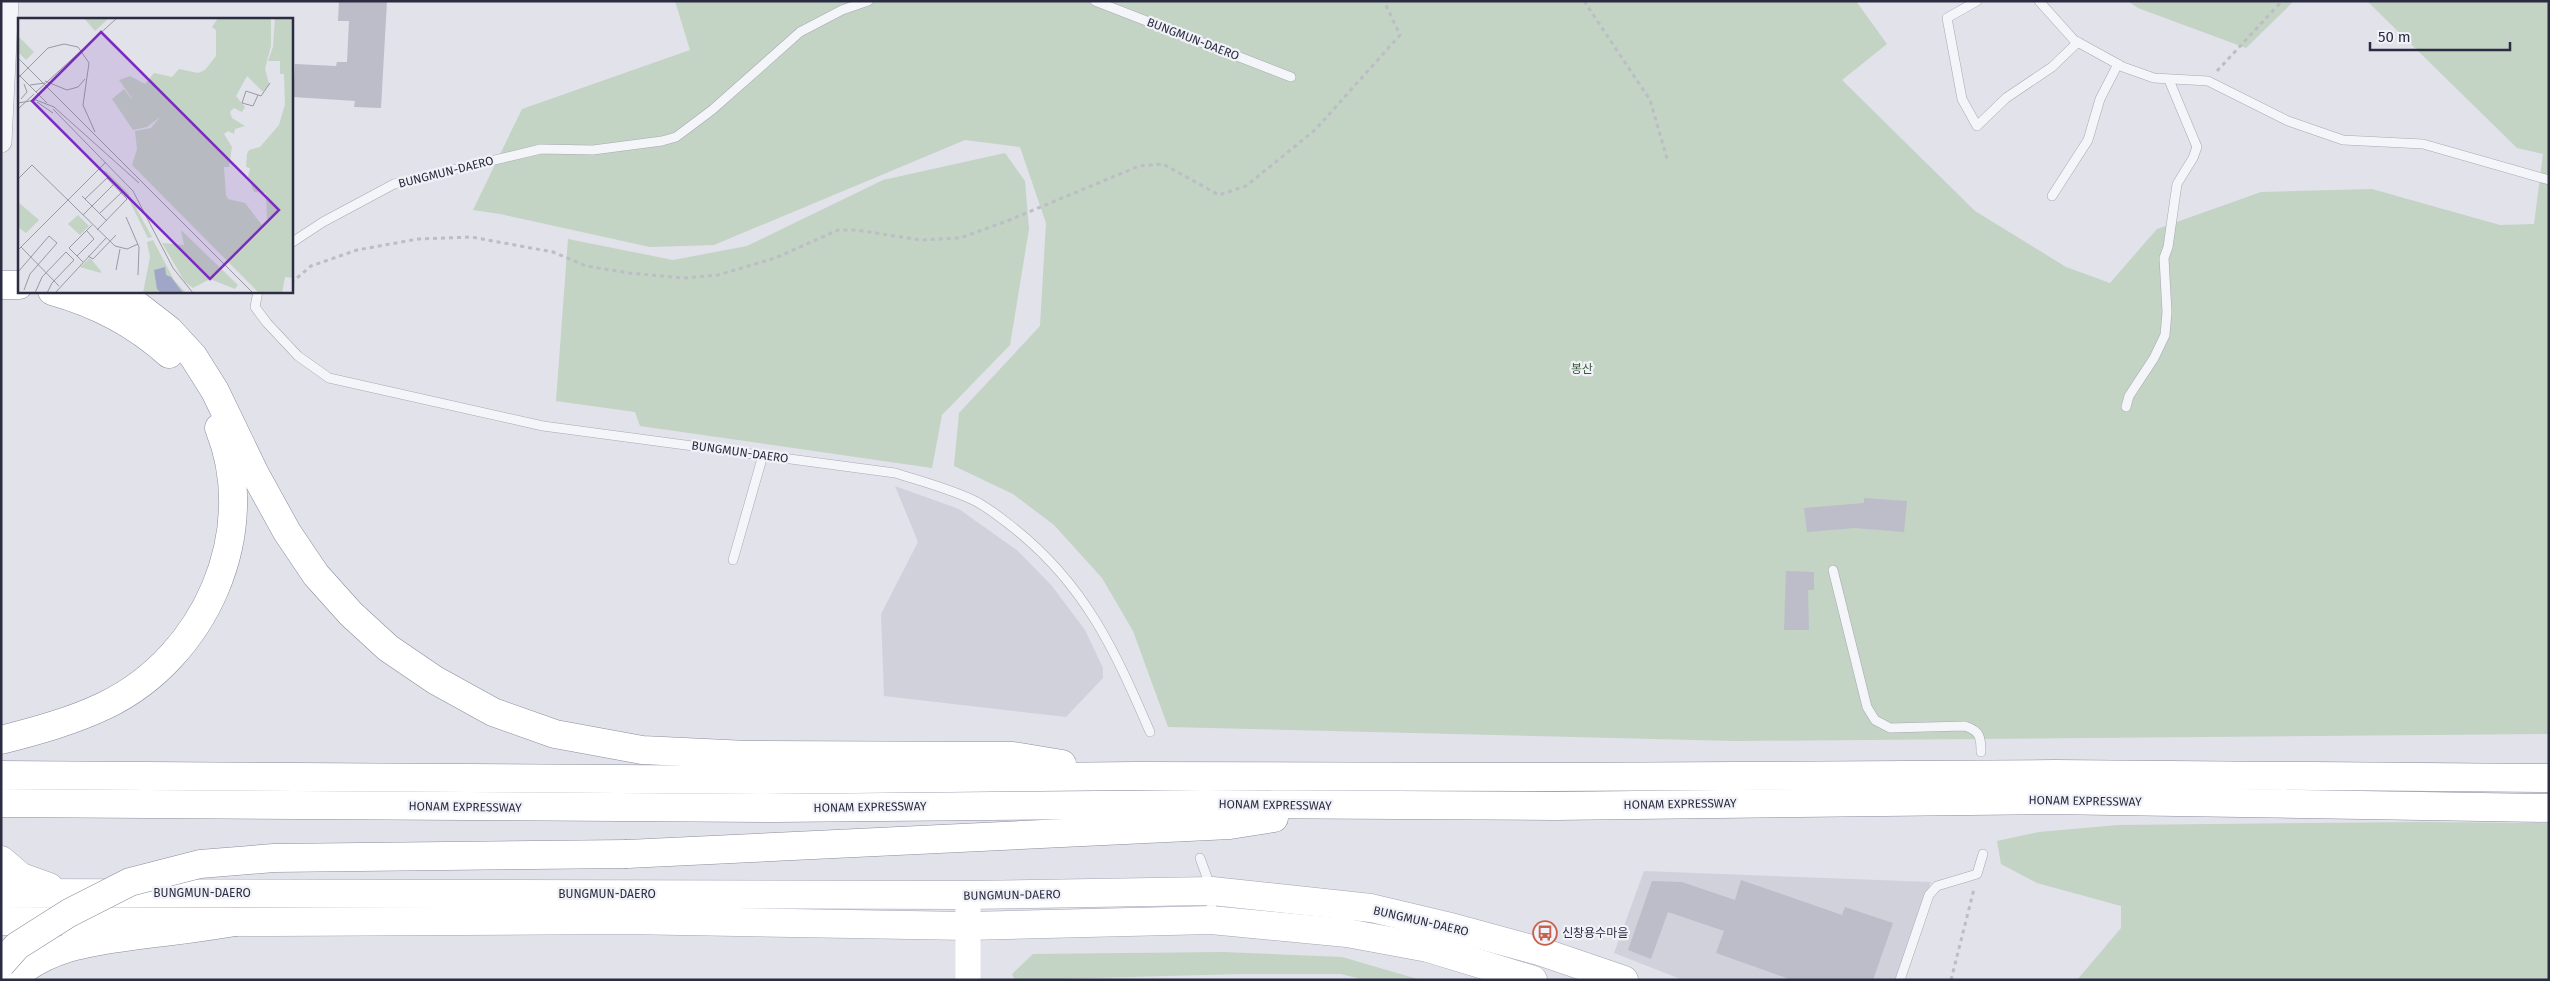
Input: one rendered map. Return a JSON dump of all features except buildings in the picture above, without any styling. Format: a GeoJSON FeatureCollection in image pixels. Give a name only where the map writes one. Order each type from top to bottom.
{"type":"FeatureCollection","features":[{"type":"Feature","properties":{"kind":"main road"},"geometry":{"type":"LineString","coordinates":[[1,266],[18,266]]}},
{"type":"Feature","properties":{"kind":"main road"},"geometry":{"type":"LineString","coordinates":[[1,285],[18,285]]}},
{"type":"Feature","properties":{"kind":"main road"},"geometry":{"type":"LineString","coordinates":[[1,740],[37,730],[107,704],[146,679],[173,655],[194,628],[215,589],[228,550],[233,511],[231,471],[222,438],[210,408],[179,363],[153,340],[120,319],[85,301],[54,292]]}},
{"type":"Feature","properties":{"kind":"main road"},"geometry":{"type":"LineString","coordinates":[[114,292],[138,306],[169,330],[193,356],[215,391],[255,474],[287,532],[316,574],[345,607],[388,648],[436,680],[493,712],[555,734],[642,750],[748,755],[1013,756],[1135,776]]}},
{"type":"Feature","properties":{"kind":"main road","name":"HONAM EXPRESSWAY"},"geometry":{"type":"LineString","coordinates":[[7,775],[753,780],[1135,776],[1552,777],[2065,774],[2549,778]]}},
{"type":"Feature","properties":{"kind":"main road","name":"HONAM EXPRESSWAY"},"geometry":{"type":"LineString","coordinates":[[8,802],[775,808],[1205,804],[1555,806],[2048,800],[2549,808]]}},
{"type":"Feature","properties":{"kind":"main road"},"geometry":{"type":"LineString","coordinates":[[1,964],[17,946],[70,913],[130,882],[200,864],[274,858],[627,854],[1230,825],[1352,806]]}},
{"type":"Feature","properties":{"kind":"main road"},"geometry":{"type":"LineString","coordinates":[[1,860],[10,870],[36,884],[82,893]]}},
{"type":"Feature","properties":{"kind":"main road","name":"BUNGMUN-DAERO"},"geometry":{"type":"LineString","coordinates":[[1,893],[968,896],[1212,891],[1371,908],[1539,951],[1624,980]]}},
{"type":"Feature","properties":{"kind":"main road"},"geometry":{"type":"LineString","coordinates":[[968,896],[968,980]]}},
{"type":"Feature","properties":{"kind":"main road","name":"BUNGMUN-DAERO"},"geometry":{"type":"LineString","coordinates":[[1,921],[625,920],[968,926],[1211,920],[1347,933],[1428,948],[1533,980]]}},
{"type":"Feature","properties":{"kind":"main road"},"geometry":{"type":"LineString","coordinates":[[11,980],[24,968],[52,953],[83,942],[235,922]]}},
{"type":"Feature","properties":{"kind":"street"},"geometry":{"type":"LineString","coordinates":[[1,142],[4,34],[8,1]]}},
{"type":"Feature","properties":{"kind":"lane","name":"BUNGMUN-DAERO"},"geometry":{"type":"LineString","coordinates":[[292,242],[323,222],[394,184],[541,148],[594,150],[662,141],[676,137],[712,110],[800,32],[842,10],[868,1]]}},
{"type":"Feature","properties":{"kind":"lane","name":"BUNGMUN-DAERO"},"geometry":{"type":"LineString","coordinates":[[1095,1],[1291,77]]}},
{"type":"Feature","properties":{"kind":"lane"},"geometry":{"type":"LineString","coordinates":[[1977,1],[1947,18],[1962,99],[1977,126],[2006,98],[2052,67],[2078,42]]}},
{"type":"Feature","properties":{"kind":"lane"},"geometry":{"type":"LineString","coordinates":[[2040,1],[2066,34],[2118,64],[2154,78],[2208,81],[2288,121],[2342,140],[2423,144],[2549,180]]}},
{"type":"Feature","properties":{"kind":"lane"},"geometry":{"type":"LineString","coordinates":[[2052,196],[2088,140],[2100,99],[2118,64]]}},
{"type":"Feature","properties":{"kind":"lane"},"geometry":{"type":"LineString","coordinates":[[2126,407],[2129,396],[2154,358],[2165,335],[2167,312],[2164,258],[2168,247],[2177,184],[2193,158],[2197,147],[2169,80]]}},
{"type":"Feature","properties":{"kind":"lane","name":"BUNGMUN-DAERO"},"geometry":{"type":"LineString","coordinates":[[258,292],[255,307],[267,323],[298,356],[329,378],[542,426],[896,474],[944,488],[973,500],[1001,519],[1057,567],[1079,594],[1118,657],[1150,732]]}},
{"type":"Feature","properties":{"kind":"lane"},"geometry":{"type":"LineString","coordinates":[[733,560],[763,456]]}},
{"type":"Feature","properties":{"kind":"lane"},"geometry":{"type":"LineString","coordinates":[[1833,570],[1867,707],[1875,720],[1890,728],[1965,726],[1976,730],[1981,738],[1981,752]]}},
{"type":"Feature","properties":{"kind":"lane"},"geometry":{"type":"LineString","coordinates":[[1900,980],[1929,895],[1937,886],[1977,874],[1983,854]]}},
{"type":"Feature","properties":{"kind":"lane"},"geometry":{"type":"LineString","coordinates":[[1200,858],[1212,891],[1211,920]]}},
{"type":"Feature","properties":{"kind":"path"},"geometry":{"type":"LineString","coordinates":[[292,281],[311,266],[357,250],[418,238],[471,237],[554,252],[586,266],[629,273],[684,278],[718,275],[775,258],[838,230],[856,230],[921,240],[960,238],[1007,221],[1139,166],[1163,164],[1218,196],[1246,186],[1315,130],[1400,35],[1384,1]]}},
{"type":"Feature","properties":{"kind":"path"},"geometry":{"type":"LineString","coordinates":[[1584,1],[1650,100],[1668,162]]}},
{"type":"Feature","properties":{"kind":"path"},"geometry":{"type":"LineString","coordinates":[[2208,81],[2282,1]]}},
{"type":"Feature","properties":{"kind":"path"},"geometry":{"type":"LineString","coordinates":[[1951,980],[1977,874]]}},
{"type":"Feature","properties":{"kind":"shaded area"},"geometry":{"type":"Polygon","coordinates":[[[895,486],[959,509],[1018,551],[1052,586],[1085,630],[1103,668],[1103,678],[1066,717],[884,696],[881,614],[918,542],[895,486]]]}},
{"type":"Feature","properties":{"kind":"shaded area"},"geometry":{"type":"Polygon","coordinates":[[[1644,871],[1931,882],[1895,980],[1683,980],[1614,953],[1644,871]]]}},
{"type":"Feature","properties":{"kind":"green space","name":"봉산"},"geometry":{"type":"Polygon","coordinates":[[[675,1],[1856,1],[1887,44],[1842,80],[1975,211],[2066,267],[2110,283],[2157,229],[2261,192],[2372,189],[2500,225],[2534,224],[2543,154],[2517,148],[2367,1],[2549,1],[2549,734],[1735,741],[1168,727],[1133,631],[1102,578],[1054,525],[1013,494],[954,466],[959,413],[1040,326],[1046,223],[1020,147],[965,140],[714,245],[650,247],[500,214],[473,210],[522,109],[690,50],[675,1]]]}},
{"type":"Feature","properties":{"kind":"green space"},"geometry":{"type":"Polygon","coordinates":[[[2128,1],[2294,1],[2246,48],[2138,8],[2128,1]]]}},
{"type":"Feature","properties":{"kind":"green space"},"geometry":{"type":"Polygon","coordinates":[[[1005,153],[1025,181],[1029,229],[1010,345],[942,415],[932,468],[640,426],[635,412],[556,401],[568,239],[673,260],[747,246],[883,180],[1005,153]]]}},
{"type":"Feature","properties":{"kind":"green space"},"geometry":{"type":"Polygon","coordinates":[[[2421,822],[2549,823],[2549,980],[2077,980],[2121,928],[2121,906],[2037,883],[2001,864],[1997,841],[2039,832],[2118,825],[2421,822]]]}},
{"type":"Feature","properties":{"kind":"green space"},"geometry":{"type":"Polygon","coordinates":[[[1224,952],[1342,957],[1421,980],[1365,980],[1341,974],[1242,974],[1015,980],[1012,974],[1033,954],[1224,952]]]}},
{"type":"Feature","properties":{"kind":"place","name":"신창용수마을"},"geometry":{"type":"Point","coordinates":[1545,933]}}]}
